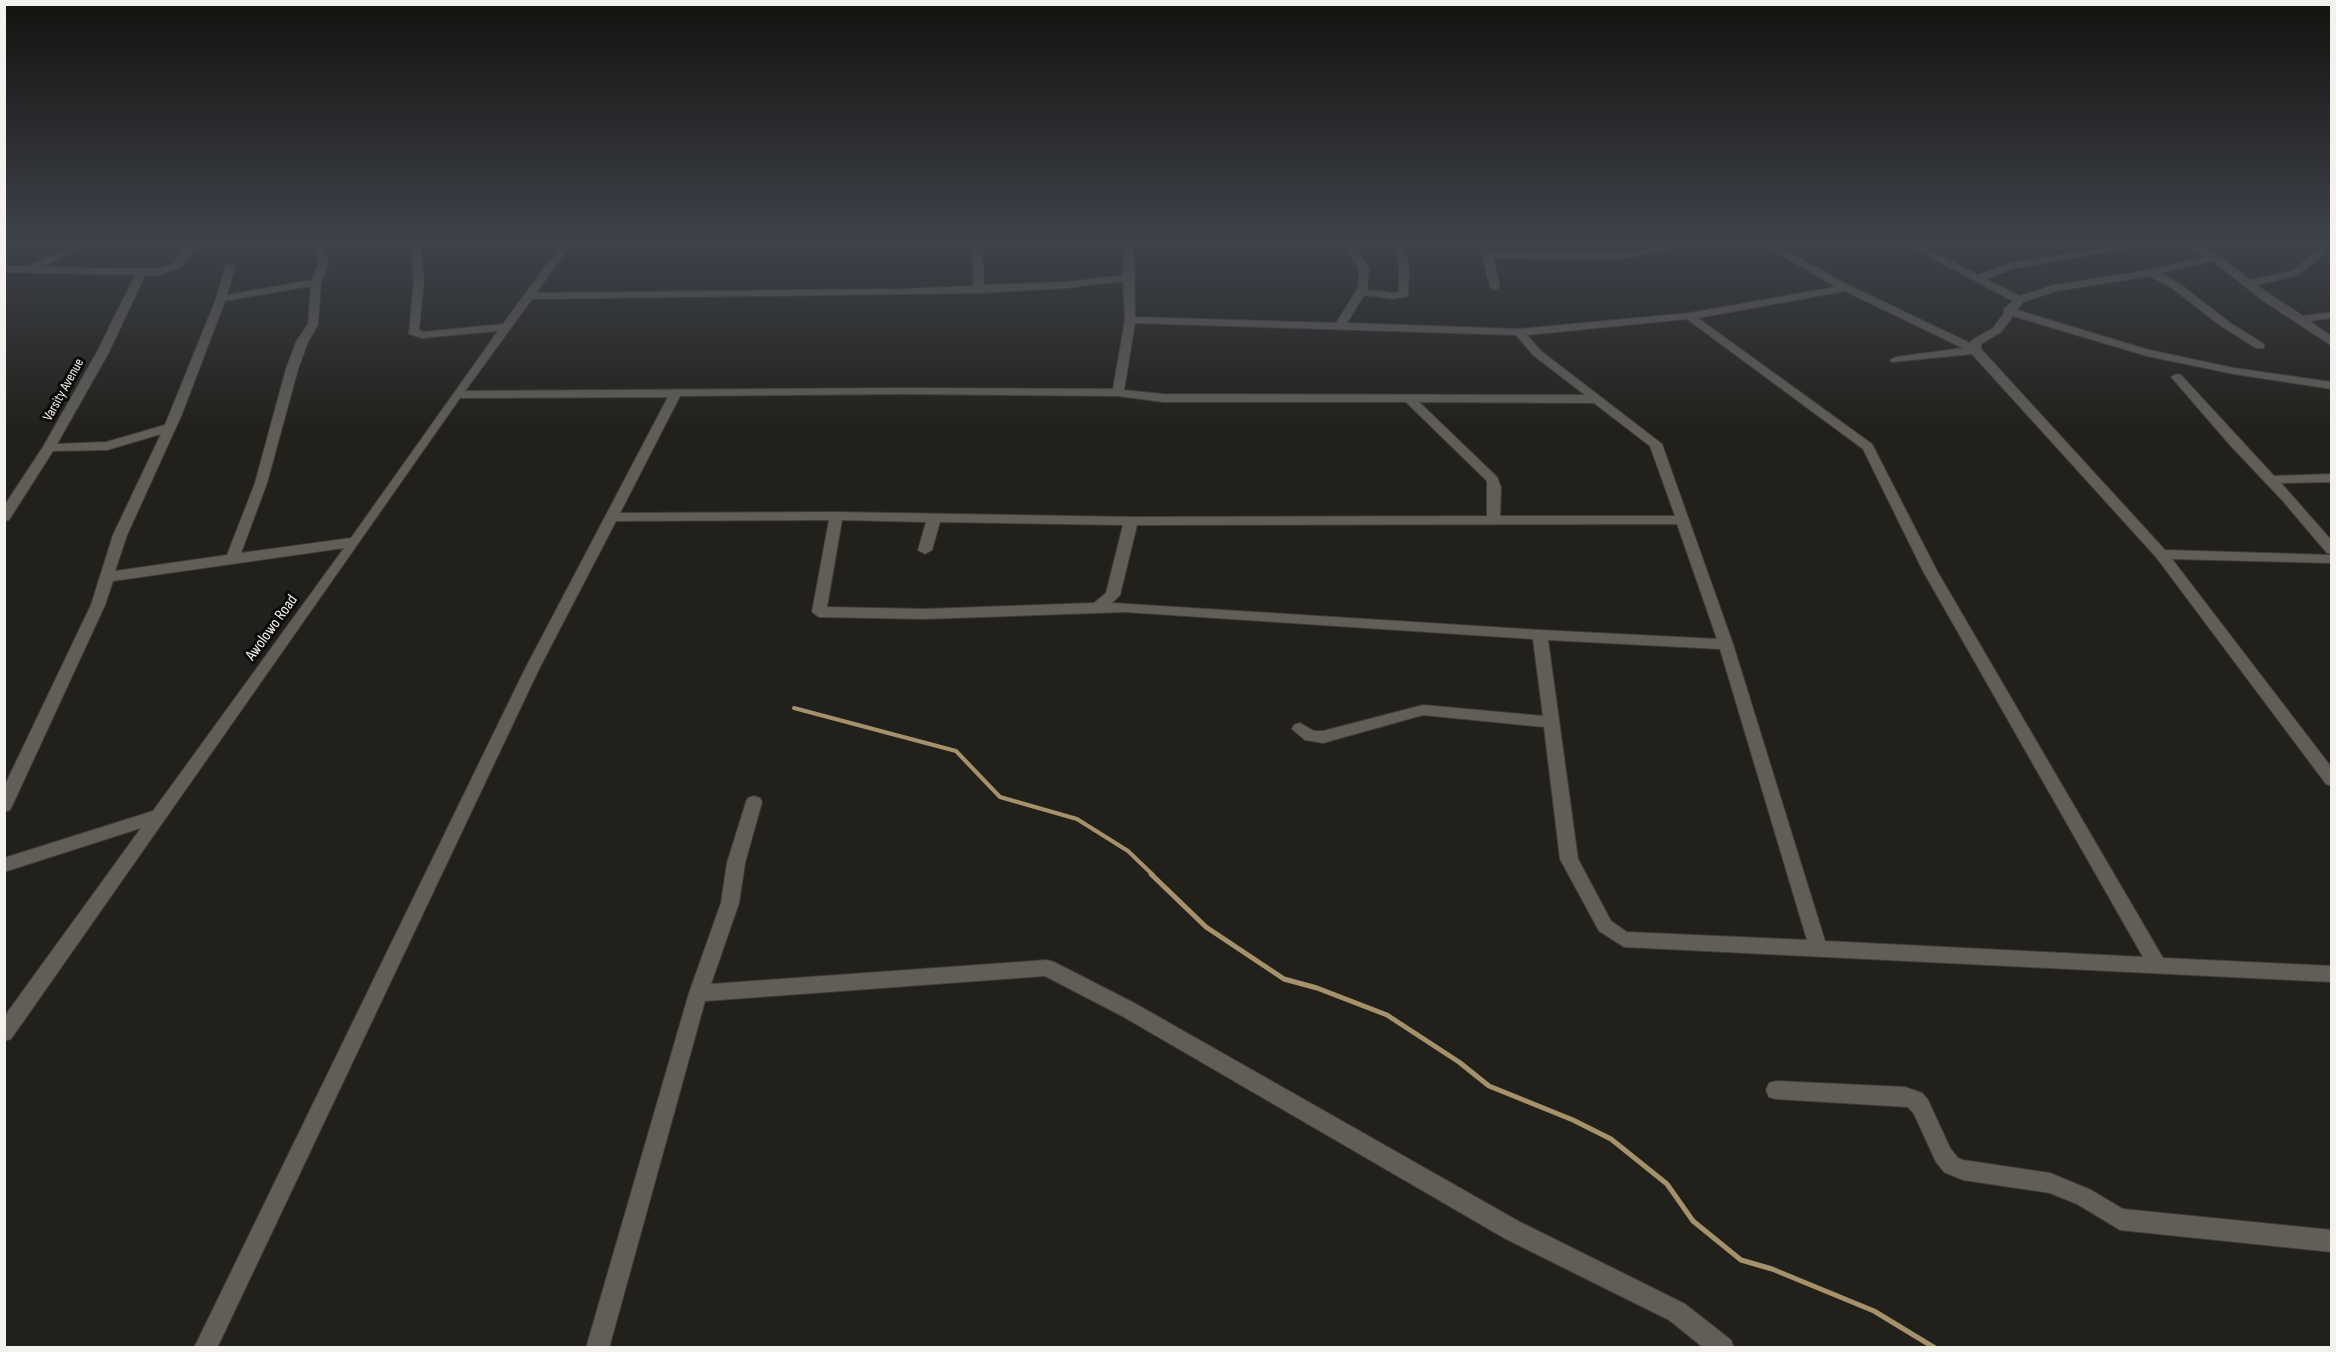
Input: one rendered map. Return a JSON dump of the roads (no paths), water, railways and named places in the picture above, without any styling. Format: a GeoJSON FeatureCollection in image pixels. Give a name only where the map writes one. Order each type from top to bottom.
{"type":"FeatureCollection","features":[{"type":"Feature","properties":{"kind":"street","name":"Varsity Avenue"},"geometry":{"type":"LineString","coordinates":[[4,517],[49,447],[103,352],[125,306]]}},
{"type":"Feature","properties":{"kind":"street"},"geometry":{"type":"LineString","coordinates":[[4,806],[90,622],[108,577],[120,535],[170,427],[218,306]]}},
{"type":"Feature","properties":{"kind":"street"},"geometry":{"type":"LineString","coordinates":[[232,558],[261,483],[292,369],[302,342],[313,324],[314,306]]}},
{"type":"Feature","properties":{"kind":"street"},"geometry":{"type":"LineString","coordinates":[[416,306],[413,332],[423,334],[507,327]]}},
{"type":"Feature","properties":{"kind":"street","name":"Awolowo Road"},"geometry":{"type":"LineString","coordinates":[[4,1033],[355,542],[457,395],[523,306]]}},
{"type":"Feature","properties":{"kind":"street"},"geometry":{"type":"LineString","coordinates":[[1118,393],[1130,320],[1129,306]]}},
{"type":"Feature","properties":{"kind":"street"},"geometry":{"type":"LineString","coordinates":[[1339,327],[1353,306]]}},
{"type":"Feature","properties":{"kind":"street"},"geometry":{"type":"LineString","coordinates":[[1130,320],[1520,332],[1689,316],[1745,306]]}},
{"type":"Feature","properties":{"kind":"street"},"geometry":{"type":"LineString","coordinates":[[1886,306],[1975,350],[2161,554],[2331,780]]}},
{"type":"Feature","properties":{"kind":"street"},"geometry":{"type":"LineString","coordinates":[[1975,350],[1976,342],[1997,330],[2007,319],[2008,312],[2013,306]]}},
{"type":"Feature","properties":{"kind":"street"},"geometry":{"type":"LineString","coordinates":[[2202,306],[2260,346]]}},
{"type":"Feature","properties":{"kind":"street"},"geometry":{"type":"LineString","coordinates":[[2279,306],[2331,343]]}},
{"type":"Feature","properties":{"kind":"street"},"geometry":{"type":"LineString","coordinates":[[2008,312],[2147,353],[2234,371],[2331,386]]}},
{"type":"Feature","properties":{"kind":"street"},"geometry":{"type":"LineString","coordinates":[[2301,320],[2331,315]]}},
{"type":"Feature","properties":{"kind":"street"},"geometry":{"type":"LineString","coordinates":[[1689,316],[1868,447],[1930,571],[2158,966]]}},
{"type":"Feature","properties":{"kind":"street"},"geometry":{"type":"LineString","coordinates":[[1520,332],[1537,353],[1656,444],[1726,644],[1818,948]]}},
{"type":"Feature","properties":{"kind":"street"},"geometry":{"type":"LineString","coordinates":[[1896,360],[1975,350]]}},
{"type":"Feature","properties":{"kind":"street"},"geometry":{"type":"LineString","coordinates":[[2177,377],[2331,550]]}},
{"type":"Feature","properties":{"kind":"street"},"geometry":{"type":"LineString","coordinates":[[457,395],[903,391],[1118,393],[1163,398],[1596,399]]}},
{"type":"Feature","properties":{"kind":"street"},"geometry":{"type":"LineString","coordinates":[[206,1347],[527,680],[676,392]]}},
{"type":"Feature","properties":{"kind":"street"},"geometry":{"type":"LineString","coordinates":[[1408,398],[1493,480],[1493,520]]}},
{"type":"Feature","properties":{"kind":"street"},"geometry":{"type":"LineString","coordinates":[[49,447],[107,446],[170,427]]}},
{"type":"Feature","properties":{"kind":"street"},"geometry":{"type":"LineString","coordinates":[[2270,480],[2331,478]]}},
{"type":"Feature","properties":{"kind":"street"},"geometry":{"type":"LineString","coordinates":[[611,517],[836,516],[1131,521],[1683,520]]}},
{"type":"Feature","properties":{"kind":"street"},"geometry":{"type":"LineString","coordinates":[[836,516],[819,612],[925,614],[1125,607],[1540,635],[1726,644]]}},
{"type":"Feature","properties":{"kind":"street"},"geometry":{"type":"LineString","coordinates":[[925,550],[934,518]]}},
{"type":"Feature","properties":{"kind":"street"},"geometry":{"type":"LineString","coordinates":[[1097,608],[1113,595],[1131,521]]}},
{"type":"Feature","properties":{"kind":"street"},"geometry":{"type":"LineString","coordinates":[[108,577],[355,542]]}},
{"type":"Feature","properties":{"kind":"street"},"geometry":{"type":"LineString","coordinates":[[2161,554],[2331,559]]}},
{"type":"Feature","properties":{"kind":"street"},"geometry":{"type":"LineString","coordinates":[[1113,595],[1125,607]]}},
{"type":"Feature","properties":{"kind":"street"},"geometry":{"type":"LineString","coordinates":[[1540,635],[1569,859],[1605,926],[1624,939],[2331,974]]}},
{"type":"Feature","properties":{"kind":"street"},"geometry":{"type":"LineString","coordinates":[[1300,729],[1311,736],[1323,737],[1423,710],[1550,722]]}},
{"type":"Feature","properties":{"kind":"street"},"geometry":{"type":"LineString","coordinates":[[597,1347],[698,993],[730,903],[736,863],[754,802]]}},
{"type":"Feature","properties":{"kind":"street"},"geometry":{"type":"LineString","coordinates":[[4,865],[159,816]]}},
{"type":"Feature","properties":{"kind":"street"},"geometry":{"type":"LineString","coordinates":[[698,993],[1047,968],[1129,1010],[1512,1230],[1677,1312],[1723,1347]]}},
{"type":"Feature","properties":{"kind":"street"},"geometry":{"type":"LineString","coordinates":[[1776,1090],[1905,1096],[1915,1100],[1921,1107],[1942,1155],[1951,1165],[1963,1170],[2050,1183],[2084,1197],[2120,1220],[2331,1240]]}},
{"type":"Feature","properties":{"kind":"waterway"},"geometry":{"type":"LineString","coordinates":[[794,708],[956,751],[1000,797],[1077,819],[1128,851],[1153,875]]}},
{"type":"Feature","properties":{"kind":"waterway"},"geometry":{"type":"LineString","coordinates":[[1151,874],[1206,927],[1284,979],[1317,988],[1387,1015],[1459,1062],[1489,1086],[1573,1120],[1611,1139],[1667,1184],[1693,1221],[1741,1260],[1772,1269],[1874,1311],[1935,1348]]}}]}
